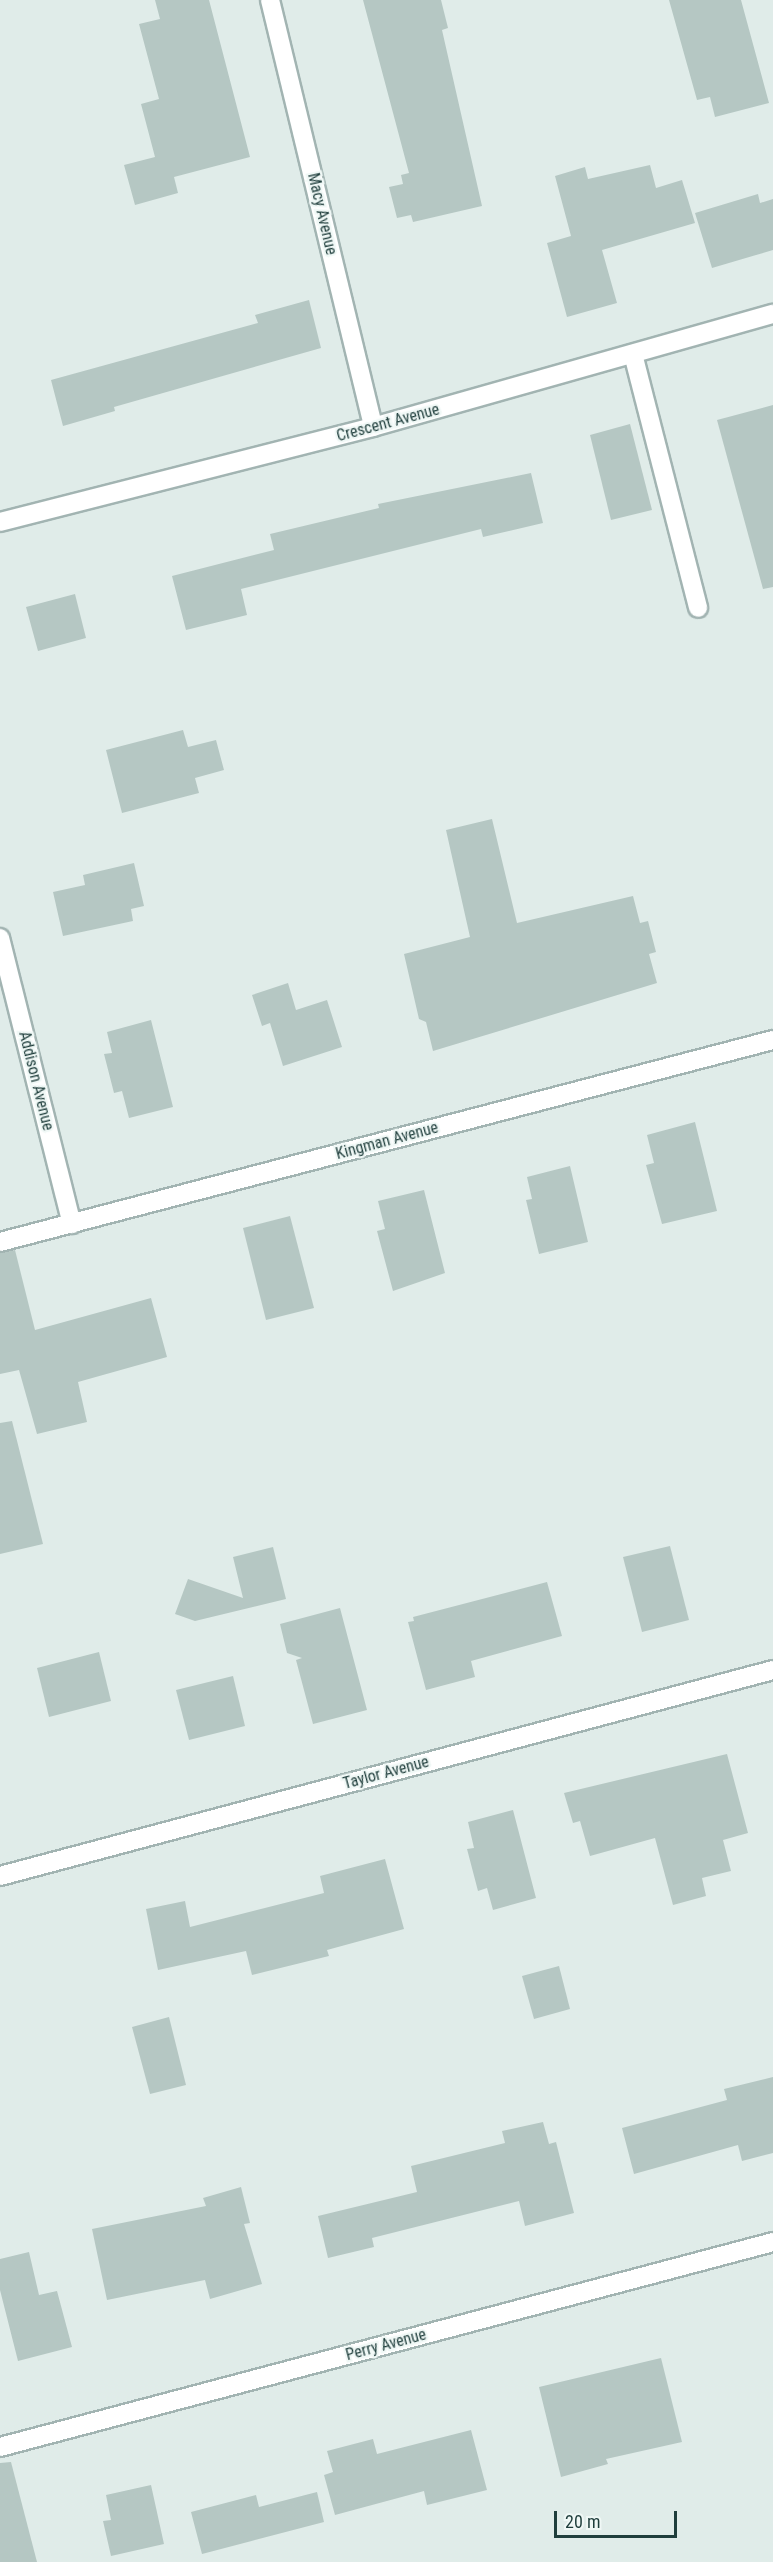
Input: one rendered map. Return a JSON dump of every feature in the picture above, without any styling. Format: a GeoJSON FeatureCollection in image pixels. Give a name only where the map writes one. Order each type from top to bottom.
{"type":"FeatureCollection","features":[{"type":"Feature","properties":{"kind":"street","name":"Macy Avenue"},"geometry":{"type":"LineString","coordinates":[[270,0],[373,427]]}},
{"type":"Feature","properties":{"kind":"street","name":"Crescent Avenue"},"geometry":{"type":"LineString","coordinates":[[0,522],[373,427],[773,314]]}},
{"type":"Feature","properties":{"kind":"street"},"geometry":{"type":"LineString","coordinates":[[633,354],[698,608]]}},
{"type":"Feature","properties":{"kind":"street","name":"Addison Avenue"},"geometry":{"type":"LineString","coordinates":[[0,938],[72,1224]]}},
{"type":"Feature","properties":{"kind":"street","name":"Kingman Avenue"},"geometry":{"type":"LineString","coordinates":[[0,1242],[773,1040]]}},
{"type":"Feature","properties":{"kind":"street","name":"Taylor Avenue"},"geometry":{"type":"LineString","coordinates":[[0,1876],[773,1670]]}},
{"type":"Feature","properties":{"kind":"street","name":"Perry Avenue"},"geometry":{"type":"LineString","coordinates":[[0,2448],[773,2242]]}},
{"type":"Feature","properties":{"kind":"building"},"geometry":{"type":"Polygon","coordinates":[[[155,0],[209,0],[250,157],[174,177],[178,193],[135,205],[124,165],[155,157],[141,104],[159,99],[139,24],[160,19],[155,0]]]}},
{"type":"Feature","properties":{"kind":"building"},"geometry":{"type":"Polygon","coordinates":[[[363,0],[441,0],[448,28],[442,30],[482,206],[413,222],[411,215],[397,218],[389,187],[403,184],[401,175],[409,173],[363,0]]]}},
{"type":"Feature","properties":{"kind":"building"},"geometry":{"type":"Polygon","coordinates":[[[669,0],[741,0],[769,103],[715,117],[710,97],[697,100],[669,0]]]}},
{"type":"Feature","properties":{"kind":"building"},"geometry":{"type":"Polygon","coordinates":[[[650,165],[656,188],[682,180],[695,223],[602,250],[617,303],[567,317],[547,243],[571,236],[555,176],[585,167],[588,179],[650,165]]]}},
{"type":"Feature","properties":{"kind":"building"},"geometry":{"type":"Polygon","coordinates":[[[758,194],[760,203],[773,199],[773,250],[712,268],[695,213],[758,194]]]}},
{"type":"Feature","properties":{"kind":"building"},"geometry":{"type":"Polygon","coordinates":[[[309,300],[321,348],[114,407],[115,411],[63,426],[51,380],[258,323],[255,315],[309,300]]]}},
{"type":"Feature","properties":{"kind":"building"},"geometry":{"type":"Polygon","coordinates":[[[773,405],[773,587],[763,589],[717,420],[773,405]]]}},
{"type":"Feature","properties":{"kind":"building"},"geometry":{"type":"Polygon","coordinates":[[[630,424],[652,510],[611,520],[590,435],[630,424]]]}},
{"type":"Feature","properties":{"kind":"building"},"geometry":{"type":"Polygon","coordinates":[[[531,473],[543,523],[483,537],[481,529],[241,589],[247,615],[186,630],[172,576],[274,550],[270,534],[379,508],[378,504],[531,473]]]}},
{"type":"Feature","properties":{"kind":"building"},"geometry":{"type":"Polygon","coordinates":[[[75,594],[86,638],[38,651],[26,607],[75,594]]]}},
{"type":"Feature","properties":{"kind":"building"},"geometry":{"type":"Polygon","coordinates":[[[183,730],[188,747],[216,740],[224,770],[195,778],[199,793],[122,813],[106,750],[183,730]]]}},
{"type":"Feature","properties":{"kind":"building"},"geometry":{"type":"Polygon","coordinates":[[[492,819],[517,923],[633,896],[640,923],[648,921],[656,952],[649,954],[657,983],[433,1051],[426,1022],[419,1019],[404,954],[470,937],[446,830],[492,819]]]}},
{"type":"Feature","properties":{"kind":"building"},"geometry":{"type":"Polygon","coordinates":[[[134,863],[144,906],[131,909],[133,921],[63,936],[53,892],[85,885],[83,875],[134,863]]]}},
{"type":"Feature","properties":{"kind":"building"},"geometry":{"type":"Polygon","coordinates":[[[288,983],[296,1010],[327,1000],[342,1047],[283,1066],[270,1023],[262,1026],[252,995],[288,983]]]}},
{"type":"Feature","properties":{"kind":"building"},"geometry":{"type":"Polygon","coordinates":[[[151,1020],[173,1107],[129,1118],[122,1091],[114,1093],[104,1054],[112,1053],[107,1032],[151,1020]]]}},
{"type":"Feature","properties":{"kind":"building"},"geometry":{"type":"Polygon","coordinates":[[[695,1122],[717,1211],[662,1224],[646,1165],[654,1163],[647,1135],[695,1122]]]}},
{"type":"Feature","properties":{"kind":"building"},"geometry":{"type":"Polygon","coordinates":[[[570,1166],[588,1242],[539,1254],[526,1200],[532,1199],[527,1177],[570,1166]]]}},
{"type":"Feature","properties":{"kind":"building"},"geometry":{"type":"Polygon","coordinates":[[[424,1190],[445,1273],[393,1291],[377,1231],[385,1229],[378,1201],[424,1190]]]}},
{"type":"Feature","properties":{"kind":"building"},"geometry":{"type":"Polygon","coordinates":[[[290,1216],[314,1308],[266,1320],[243,1228],[290,1216]]]}},
{"type":"Feature","properties":{"kind":"building"},"geometry":{"type":"Polygon","coordinates":[[[15,1250],[35,1330],[151,1298],[167,1357],[78,1382],[87,1422],[37,1434],[19,1370],[0,1374],[0,1253],[15,1250]]]}},
{"type":"Feature","properties":{"kind":"building"},"geometry":{"type":"Polygon","coordinates":[[[12,1421],[43,1544],[0,1554],[0,1423],[12,1421]]]}},
{"type":"Feature","properties":{"kind":"building"},"geometry":{"type":"Polygon","coordinates":[[[670,1546],[689,1620],[642,1632],[623,1557],[670,1546]]]}},
{"type":"Feature","properties":{"kind":"building"},"geometry":{"type":"Polygon","coordinates":[[[273,1547],[286,1599],[195,1621],[175,1614],[188,1579],[243,1598],[233,1557],[273,1547]]]}},
{"type":"Feature","properties":{"kind":"building"},"geometry":{"type":"Polygon","coordinates":[[[547,1582],[562,1636],[471,1661],[475,1677],[426,1690],[408,1622],[414,1621],[413,1617],[547,1582]]]}},
{"type":"Feature","properties":{"kind":"building"},"geometry":{"type":"Polygon","coordinates":[[[340,1608],[367,1710],[313,1724],[296,1660],[302,1658],[287,1653],[280,1624],[340,1608]]]}},
{"type":"Feature","properties":{"kind":"building"},"geometry":{"type":"Polygon","coordinates":[[[99,1652],[111,1701],[49,1717],[37,1668],[99,1652]]]}},
{"type":"Feature","properties":{"kind":"building"},"geometry":{"type":"Polygon","coordinates":[[[233,1676],[245,1726],[189,1740],[176,1690],[233,1676]]]}},
{"type":"Feature","properties":{"kind":"building"},"geometry":{"type":"Polygon","coordinates":[[[727,1754],[748,1833],[723,1840],[731,1871],[702,1878],[706,1896],[673,1905],[655,1838],[590,1856],[580,1821],[573,1823],[564,1793],[727,1754]]]}},
{"type":"Feature","properties":{"kind":"building"},"geometry":{"type":"Polygon","coordinates":[[[513,1810],[536,1898],[493,1910],[487,1888],[478,1891],[467,1849],[474,1848],[468,1822],[513,1810]]]}},
{"type":"Feature","properties":{"kind":"building"},"geometry":{"type":"Polygon","coordinates":[[[385,1859],[404,1929],[327,1950],[329,1956],[252,1975],[246,1951],[158,1970],[146,1909],[185,1901],[190,1927],[324,1893],[320,1876],[385,1859]]]}},
{"type":"Feature","properties":{"kind":"building"},"geometry":{"type":"Polygon","coordinates":[[[559,1966],[570,2009],[534,2019],[522,1976],[559,1966]]]}},
{"type":"Feature","properties":{"kind":"building"},"geometry":{"type":"Polygon","coordinates":[[[169,2017],[186,2085],[150,2094],[132,2027],[169,2017]]]}},
{"type":"Feature","properties":{"kind":"building"},"geometry":{"type":"Polygon","coordinates":[[[773,2077],[773,2153],[742,2161],[738,2145],[634,2174],[622,2128],[727,2100],[724,2089],[773,2077]]]}},
{"type":"Feature","properties":{"kind":"building"},"geometry":{"type":"Polygon","coordinates":[[[543,2122],[549,2144],[556,2142],[574,2213],[525,2226],[519,2201],[372,2238],[374,2247],[328,2258],[318,2216],[417,2192],[411,2166],[505,2143],[502,2131],[543,2122]]]}},
{"type":"Feature","properties":{"kind":"building"},"geometry":{"type":"Polygon","coordinates":[[[241,2187],[250,2223],[244,2224],[262,2284],[210,2299],[205,2280],[107,2300],[92,2229],[206,2206],[203,2198],[241,2187]]]}},
{"type":"Feature","properties":{"kind":"building"},"geometry":{"type":"Polygon","coordinates":[[[29,2252],[39,2295],[57,2291],[72,2347],[18,2361],[0,2290],[0,2259],[29,2252]]]}},
{"type":"Feature","properties":{"kind":"building"},"geometry":{"type":"Polygon","coordinates":[[[661,2358],[682,2442],[606,2459],[608,2464],[561,2477],[539,2387],[661,2358]]]}},
{"type":"Feature","properties":{"kind":"building"},"geometry":{"type":"Polygon","coordinates":[[[471,2430],[487,2490],[427,2505],[424,2491],[335,2515],[324,2475],[333,2472],[327,2451],[373,2439],[377,2454],[471,2430]]]}},
{"type":"Feature","properties":{"kind":"building"},"geometry":{"type":"Polygon","coordinates":[[[11,2462],[37,2562],[0,2562],[0,2463],[11,2462]]]}},
{"type":"Feature","properties":{"kind":"building"},"geometry":{"type":"Polygon","coordinates":[[[151,2485],[164,2544],[111,2556],[103,2521],[111,2520],[106,2495],[151,2485]]]}},
{"type":"Feature","properties":{"kind":"building"},"geometry":{"type":"Polygon","coordinates":[[[317,2492],[324,2522],[202,2554],[191,2512],[256,2495],[259,2507],[317,2492]]]}}]}
